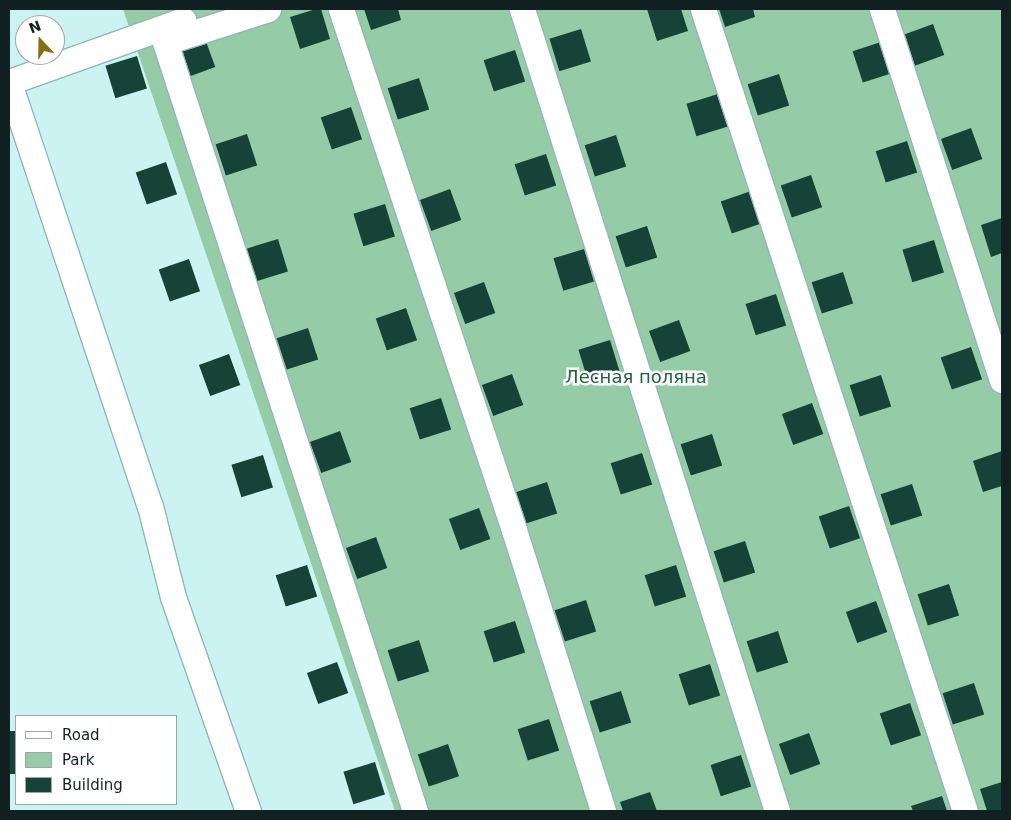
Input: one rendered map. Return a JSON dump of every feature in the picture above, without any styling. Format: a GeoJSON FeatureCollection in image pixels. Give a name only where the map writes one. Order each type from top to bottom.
{"type":"FeatureCollection","features":[{"type":"Feature","properties":{"kind":"street"},"geometry":{"type":"LineString","coordinates":[[218,9],[158,18],[9,82],[150,506],[172,597],[248,811]]}},
{"type":"Feature","properties":{"kind":"street"},"geometry":{"type":"LineString","coordinates":[[268,9],[165,42],[415,811]]}},
{"type":"Feature","properties":{"kind":"street"},"geometry":{"type":"LineString","coordinates":[[341,9],[514,530],[603,811]]}},
{"type":"Feature","properties":{"kind":"street"},"geometry":{"type":"LineString","coordinates":[[522,9],[777,811]]}},
{"type":"Feature","properties":{"kind":"street"},"geometry":{"type":"LineString","coordinates":[[703,9],[965,811]]}},
{"type":"Feature","properties":{"kind":"street"},"geometry":{"type":"LineString","coordinates":[[882,9],[1002,380]]}},
{"type":"Feature","properties":{"kind":"green space","name":"Лесная поляна"},"geometry":{"type":"Polygon","coordinates":[[[123,9],[1002,9],[1002,811],[395,811],[123,9]]]}},
{"type":"Feature","properties":{"kind":"building"},"geometry":{"type":"Polygon","coordinates":[[[321,9],[330,39],[300,49],[290,17],[321,9]]]}},
{"type":"Feature","properties":{"kind":"building"},"geometry":{"type":"Polygon","coordinates":[[[364,9],[398,9],[401,20],[371,30],[364,9]]]}},
{"type":"Feature","properties":{"kind":"building"},"geometry":{"type":"Polygon","coordinates":[[[647,9],[681,9],[688,31],[657,41],[647,9]]]}},
{"type":"Feature","properties":{"kind":"building"},"geometry":{"type":"Polygon","coordinates":[[[719,9],[753,9],[755,17],[725,27],[719,9]]]}},
{"type":"Feature","properties":{"kind":"building"},"geometry":{"type":"Polygon","coordinates":[[[933,24],[944,55],[914,66],[903,35],[933,24]]]}},
{"type":"Feature","properties":{"kind":"building"},"geometry":{"type":"Polygon","coordinates":[[[581,29],[591,62],[559,71],[549,39],[581,29]]]}},
{"type":"Feature","properties":{"kind":"building"},"geometry":{"type":"Polygon","coordinates":[[[204,36],[215,67],[185,78],[174,47],[204,36]]]}},
{"type":"Feature","properties":{"kind":"building"},"geometry":{"type":"Polygon","coordinates":[[[884,41],[894,72],[863,83],[853,51],[884,41]]]}},
{"type":"Feature","properties":{"kind":"building"},"geometry":{"type":"Polygon","coordinates":[[[515,50],[525,81],[494,92],[484,60],[515,50]]]}},
{"type":"Feature","properties":{"kind":"building"},"geometry":{"type":"Polygon","coordinates":[[[137,56],[147,89],[115,98],[105,66],[137,56]]]}},
{"type":"Feature","properties":{"kind":"building"},"geometry":{"type":"Polygon","coordinates":[[[779,74],[789,105],[758,116],[748,84],[779,74]]]}},
{"type":"Feature","properties":{"kind":"building"},"geometry":{"type":"Polygon","coordinates":[[[419,78],[429,109],[398,120],[388,88],[419,78]]]}},
{"type":"Feature","properties":{"kind":"building"},"geometry":{"type":"Polygon","coordinates":[[[718,94],[728,127],[696,136],[686,104],[718,94]]]}},
{"type":"Feature","properties":{"kind":"building"},"geometry":{"type":"Polygon","coordinates":[[[351,107],[362,139],[332,150],[321,117],[351,107]]]}},
{"type":"Feature","properties":{"kind":"building"},"geometry":{"type":"Polygon","coordinates":[[[971,128],[982,159],[952,170],[941,139],[971,128]]]}},
{"type":"Feature","properties":{"kind":"building"},"geometry":{"type":"Polygon","coordinates":[[[247,134],[257,165],[226,176],[216,144],[247,134]]]}},
{"type":"Feature","properties":{"kind":"building"},"geometry":{"type":"Polygon","coordinates":[[[616,135],[626,166],[595,177],[585,145],[616,135]]]}},
{"type":"Feature","properties":{"kind":"building"},"geometry":{"type":"Polygon","coordinates":[[[907,141],[917,172],[886,183],[876,151],[907,141]]]}},
{"type":"Feature","properties":{"kind":"building"},"geometry":{"type":"Polygon","coordinates":[[[546,154],[556,185],[525,196],[515,164],[546,154]]]}},
{"type":"Feature","properties":{"kind":"building"},"geometry":{"type":"Polygon","coordinates":[[[166,162],[177,194],[147,205],[136,172],[166,162]]]}},
{"type":"Feature","properties":{"kind":"building"},"geometry":{"type":"Polygon","coordinates":[[[811,175],[822,207],[792,218],[781,185],[811,175]]]}},
{"type":"Feature","properties":{"kind":"building"},"geometry":{"type":"Polygon","coordinates":[[[450,189],[461,220],[431,231],[420,200],[450,189]]]}},
{"type":"Feature","properties":{"kind":"building"},"geometry":{"type":"Polygon","coordinates":[[[751,191],[762,223],[732,234],[721,201],[751,191]]]}},
{"type":"Feature","properties":{"kind":"building"},"geometry":{"type":"Polygon","coordinates":[[[385,204],[395,237],[363,246],[353,214],[385,204]]]}},
{"type":"Feature","properties":{"kind":"building"},"geometry":{"type":"Polygon","coordinates":[[[1002,218],[1002,253],[991,257],[981,225],[1002,218]]]}},
{"type":"Feature","properties":{"kind":"building"},"geometry":{"type":"Polygon","coordinates":[[[647,226],[657,257],[626,268],[616,236],[647,226]]]}},
{"type":"Feature","properties":{"kind":"building"},"geometry":{"type":"Polygon","coordinates":[[[278,239],[288,272],[256,281],[246,249],[278,239]]]}},
{"type":"Feature","properties":{"kind":"building"},"geometry":{"type":"Polygon","coordinates":[[[934,240],[944,273],[912,282],[902,250],[934,240]]]}},
{"type":"Feature","properties":{"kind":"building"},"geometry":{"type":"Polygon","coordinates":[[[584,249],[594,282],[563,291],[553,258],[584,249]]]}},
{"type":"Feature","properties":{"kind":"building"},"geometry":{"type":"Polygon","coordinates":[[[189,259],[200,291],[170,302],[159,269],[189,259]]]}},
{"type":"Feature","properties":{"kind":"building"},"geometry":{"type":"Polygon","coordinates":[[[843,272],[853,303],[822,314],[812,282],[843,272]]]}},
{"type":"Feature","properties":{"kind":"building"},"geometry":{"type":"Polygon","coordinates":[[[484,282],[495,313],[465,324],[454,293],[484,282]]]}},
{"type":"Feature","properties":{"kind":"building"},"geometry":{"type":"Polygon","coordinates":[[[776,294],[786,325],[756,335],[746,304],[776,294]]]}},
{"type":"Feature","properties":{"kind":"building"},"geometry":{"type":"Polygon","coordinates":[[[406,308],[417,340],[387,351],[376,318],[406,308]]]}},
{"type":"Feature","properties":{"kind":"building"},"geometry":{"type":"Polygon","coordinates":[[[679,320],[690,351],[660,362],[649,331],[679,320]]]}},
{"type":"Feature","properties":{"kind":"building"},"geometry":{"type":"Polygon","coordinates":[[[308,328],[318,359],[287,370],[277,338],[308,328]]]}},
{"type":"Feature","properties":{"kind":"building"},"geometry":{"type":"Polygon","coordinates":[[[610,340],[620,373],[588,382],[578,350],[610,340]]]}},
{"type":"Feature","properties":{"kind":"building"},"geometry":{"type":"Polygon","coordinates":[[[971,347],[982,379],[952,390],[941,357],[971,347]]]}},
{"type":"Feature","properties":{"kind":"building"},"geometry":{"type":"Polygon","coordinates":[[[229,354],[240,385],[210,396],[199,365],[229,354]]]}},
{"type":"Feature","properties":{"kind":"building"},"geometry":{"type":"Polygon","coordinates":[[[512,374],[523,405],[493,416],[482,385],[512,374]]]}},
{"type":"Feature","properties":{"kind":"building"},"geometry":{"type":"Polygon","coordinates":[[[881,375],[891,406],[860,417],[850,385],[881,375]]]}},
{"type":"Feature","properties":{"kind":"building"},"geometry":{"type":"Polygon","coordinates":[[[441,398],[451,429],[420,440],[410,408],[441,398]]]}},
{"type":"Feature","properties":{"kind":"building"},"geometry":{"type":"Polygon","coordinates":[[[812,403],[823,434],[793,445],[782,414],[812,403]]]}},
{"type":"Feature","properties":{"kind":"building"},"geometry":{"type":"Polygon","coordinates":[[[340,431],[351,462],[321,473],[310,442],[340,431]]]}},
{"type":"Feature","properties":{"kind":"building"},"geometry":{"type":"Polygon","coordinates":[[[712,434],[722,465],[691,476],[681,444],[712,434]]]}},
{"type":"Feature","properties":{"kind":"building"},"geometry":{"type":"Polygon","coordinates":[[[1002,451],[1002,486],[983,492],[973,461],[1002,451]]]}},
{"type":"Feature","properties":{"kind":"building"},"geometry":{"type":"Polygon","coordinates":[[[642,453],[652,484],[621,495],[611,463],[642,453]]]}},
{"type":"Feature","properties":{"kind":"building"},"geometry":{"type":"Polygon","coordinates":[[[263,455],[273,488],[241,497],[231,465],[263,455]]]}},
{"type":"Feature","properties":{"kind":"building"},"geometry":{"type":"Polygon","coordinates":[[[547,482],[557,513],[526,524],[516,492],[547,482]]]}},
{"type":"Feature","properties":{"kind":"building"},"geometry":{"type":"Polygon","coordinates":[[[912,484],[922,515],[891,526],[881,494],[912,484]]]}},
{"type":"Feature","properties":{"kind":"building"},"geometry":{"type":"Polygon","coordinates":[[[849,506],[860,538],[830,549],[819,516],[849,506]]]}},
{"type":"Feature","properties":{"kind":"building"},"geometry":{"type":"Polygon","coordinates":[[[479,508],[490,539],[460,550],[449,519],[479,508]]]}},
{"type":"Feature","properties":{"kind":"building"},"geometry":{"type":"Polygon","coordinates":[[[376,537],[387,568],[357,579],[346,548],[376,537]]]}},
{"type":"Feature","properties":{"kind":"building"},"geometry":{"type":"Polygon","coordinates":[[[745,541],[755,572],[724,583],[714,551],[745,541]]]}},
{"type":"Feature","properties":{"kind":"building"},"geometry":{"type":"Polygon","coordinates":[[[307,565],[317,596],[286,607],[276,575],[307,565]]]}},
{"type":"Feature","properties":{"kind":"building"},"geometry":{"type":"Polygon","coordinates":[[[676,565],[686,596],[655,607],[645,575],[676,565]]]}},
{"type":"Feature","properties":{"kind":"building"},"geometry":{"type":"Polygon","coordinates":[[[949,584],[959,615],[928,626],[918,594],[949,584]]]}},
{"type":"Feature","properties":{"kind":"building"},"geometry":{"type":"Polygon","coordinates":[[[586,600],[596,631],[565,642],[555,610],[586,600]]]}},
{"type":"Feature","properties":{"kind":"building"},"geometry":{"type":"Polygon","coordinates":[[[876,601],[887,632],[857,643],[846,612],[876,601]]]}},
{"type":"Feature","properties":{"kind":"building"},"geometry":{"type":"Polygon","coordinates":[[[515,621],[525,652],[494,663],[484,631],[515,621]]]}},
{"type":"Feature","properties":{"kind":"building"},"geometry":{"type":"Polygon","coordinates":[[[778,631],[788,662],[757,673],[747,641],[778,631]]]}},
{"type":"Feature","properties":{"kind":"building"},"geometry":{"type":"Polygon","coordinates":[[[419,640],[429,671],[398,682],[388,650],[419,640]]]}},
{"type":"Feature","properties":{"kind":"building"},"geometry":{"type":"Polygon","coordinates":[[[337,662],[348,693],[318,704],[307,673],[337,662]]]}},
{"type":"Feature","properties":{"kind":"building"},"geometry":{"type":"Polygon","coordinates":[[[710,664],[720,695],[689,706],[679,674],[710,664]]]}},
{"type":"Feature","properties":{"kind":"building"},"geometry":{"type":"Polygon","coordinates":[[[974,683],[984,714],[953,725],[943,693],[974,683]]]}},
{"type":"Feature","properties":{"kind":"building"},"geometry":{"type":"Polygon","coordinates":[[[621,691],[631,722],[600,733],[590,701],[621,691]]]}},
{"type":"Feature","properties":{"kind":"building"},"geometry":{"type":"Polygon","coordinates":[[[910,703],[921,735],[891,746],[880,713],[910,703]]]}},
{"type":"Feature","properties":{"kind":"building"},"geometry":{"type":"Polygon","coordinates":[[[549,719],[559,750],[528,761],[518,729],[549,719]]]}},
{"type":"Feature","properties":{"kind":"building"},"geometry":{"type":"Polygon","coordinates":[[[9,731],[15,731],[15,774],[9,774],[9,731]]]}},
{"type":"Feature","properties":{"kind":"building"},"geometry":{"type":"Polygon","coordinates":[[[809,733],[820,764],[790,775],[779,744],[809,733]]]}},
{"type":"Feature","properties":{"kind":"building"},"geometry":{"type":"Polygon","coordinates":[[[448,744],[459,776],[429,787],[418,754],[448,744]]]}},
{"type":"Feature","properties":{"kind":"building"},"geometry":{"type":"Polygon","coordinates":[[[741,755],[751,786],[721,796],[711,765],[741,755]]]}},
{"type":"Feature","properties":{"kind":"building"},"geometry":{"type":"Polygon","coordinates":[[[375,762],[385,795],[353,804],[343,772],[375,762]]]}},
{"type":"Feature","properties":{"kind":"building"},"geometry":{"type":"Polygon","coordinates":[[[1002,782],[1002,811],[987,811],[980,789],[1002,782]]]}},
{"type":"Feature","properties":{"kind":"building"},"geometry":{"type":"Polygon","coordinates":[[[650,792],[657,811],[623,811],[620,802],[650,792]]]}},
{"type":"Feature","properties":{"kind":"building"},"geometry":{"type":"Polygon","coordinates":[[[942,796],[947,811],[913,811],[911,806],[942,796]]]}}]}
